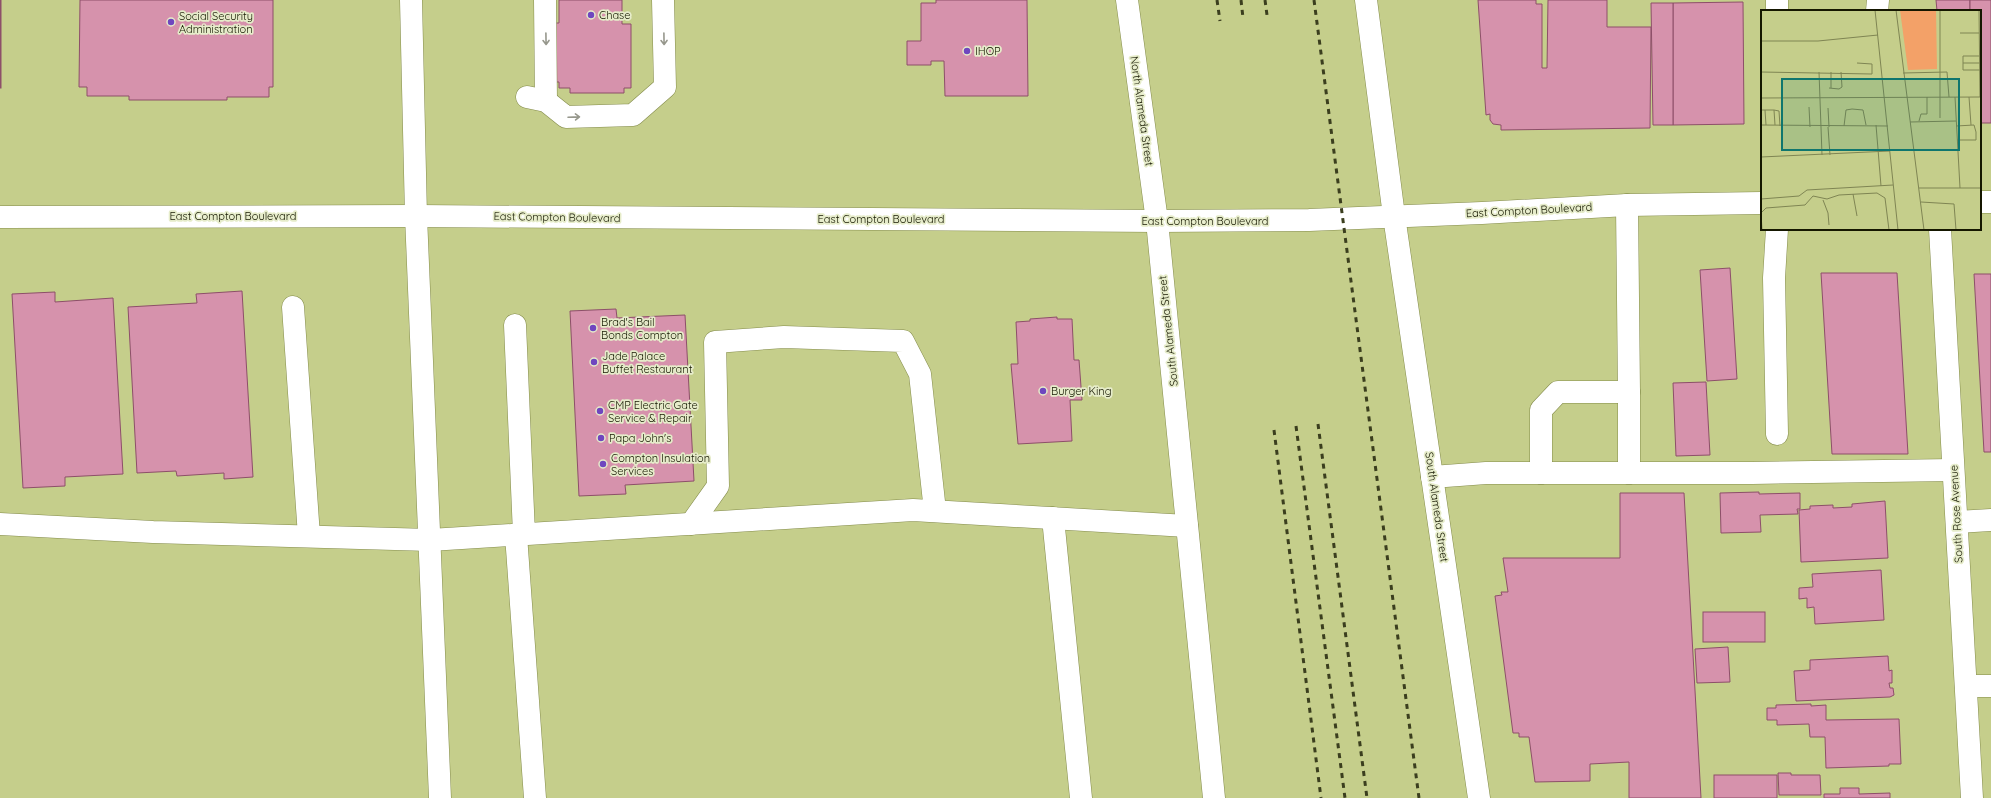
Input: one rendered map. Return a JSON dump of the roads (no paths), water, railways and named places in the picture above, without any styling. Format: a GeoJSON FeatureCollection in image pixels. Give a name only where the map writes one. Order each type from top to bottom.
{"type":"FeatureCollection","features":[{"type":"Feature","properties":{"kind":"main road"},"geometry":{"type":"LineString","coordinates":[[411,0],[416,216],[440,798]]}},
{"type":"Feature","properties":{"kind":"main road"},"geometry":{"type":"LineString","coordinates":[[546,0],[537,99],[566,117],[633,115],[665,87],[663,0]]}},
{"type":"Feature","properties":{"kind":"main road","name":"North Alameda Street"},"geometry":{"type":"LineString","coordinates":[[1127,0],[1157,221]]}},
{"type":"Feature","properties":{"kind":"main road"},"geometry":{"type":"LineString","coordinates":[[1366,0],[1394,216]]}},
{"type":"Feature","properties":{"kind":"main road"},"geometry":{"type":"LineString","coordinates":[[1877,10],[1878,0]]}},
{"type":"Feature","properties":{"kind":"main road","name":"East Compton Boulevard"},"geometry":{"type":"LineString","coordinates":[[0,218],[416,216],[1157,221],[1309,220],[1627,205],[1761,203]]}},
{"type":"Feature","properties":{"kind":"main road"},"geometry":{"type":"LineString","coordinates":[[1627,205],[1630,473]]}},
{"type":"Feature","properties":{"kind":"main road","name":"South Alameda Street"},"geometry":{"type":"LineString","coordinates":[[1394,216],[1479,798]]}},
{"type":"Feature","properties":{"kind":"main road","name":"South Alameda Street"},"geometry":{"type":"LineString","coordinates":[[1157,221],[1214,798]]}},
{"type":"Feature","properties":{"kind":"main road"},"geometry":{"type":"LineString","coordinates":[[1777,230],[1774,278],[1778,434]]}},
{"type":"Feature","properties":{"kind":"main road","name":"South Rose Avenue"},"geometry":{"type":"LineString","coordinates":[[1940,230],[1972,798]]}},
{"type":"Feature","properties":{"kind":"main road"},"geometry":{"type":"LineString","coordinates":[[293,307],[309,536]]}},
{"type":"Feature","properties":{"kind":"main road"},"geometry":{"type":"LineString","coordinates":[[515,325],[520,534],[535,798]]}},
{"type":"Feature","properties":{"kind":"main road"},"geometry":{"type":"LineString","coordinates":[[691,524],[718,486],[715,342],[784,337],[903,341],[920,374],[935,511]]}},
{"type":"Feature","properties":{"kind":"main road"},"geometry":{"type":"LineString","coordinates":[[1541,473],[1541,410],[1558,392],[1629,392]]}},
{"type":"Feature","properties":{"kind":"main road"},"geometry":{"type":"LineString","coordinates":[[1432,477],[1486,473],[1953,470]]}},
{"type":"Feature","properties":{"kind":"main road"},"geometry":{"type":"LineString","coordinates":[[0,524],[153,532],[430,540],[913,510],[1187,526]]}},
{"type":"Feature","properties":{"kind":"main road"},"geometry":{"type":"LineString","coordinates":[[1053,518],[1081,798]]}},
{"type":"Feature","properties":{"kind":"main road"},"geometry":{"type":"LineString","coordinates":[[1957,522],[1991,520]]}},
{"type":"Feature","properties":{"kind":"main road"},"geometry":{"type":"LineString","coordinates":[[1966,686],[1991,686]]}},
{"type":"Feature","properties":{"kind":"railway"},"geometry":{"type":"LineString","coordinates":[[1217,0],[1220,21]]}},
{"type":"Feature","properties":{"kind":"railway"},"geometry":{"type":"LineString","coordinates":[[1241,0],[1243,18]]}},
{"type":"Feature","properties":{"kind":"railway"},"geometry":{"type":"LineString","coordinates":[[1265,0],[1267,15]]}},
{"type":"Feature","properties":{"kind":"railway"},"geometry":{"type":"LineString","coordinates":[[1314,0],[1419,798]]}},
{"type":"Feature","properties":{"kind":"railway"},"geometry":{"type":"LineString","coordinates":[[1318,424],[1367,798]]}},
{"type":"Feature","properties":{"kind":"railway"},"geometry":{"type":"LineString","coordinates":[[1296,426],[1345,798]]}},
{"type":"Feature","properties":{"kind":"railway"},"geometry":{"type":"LineString","coordinates":[[1274,430],[1321,798]]}},
{"type":"Feature","properties":{"kind":"place","name":"Chase"},"geometry":{"type":"Point","coordinates":[591,15]}},
{"type":"Feature","properties":{"kind":"place","name":"Social Security Administration"},"geometry":{"type":"Point","coordinates":[171,22]}},
{"type":"Feature","properties":{"kind":"place","name":"IHOP"},"geometry":{"type":"Point","coordinates":[967,51]}},
{"type":"Feature","properties":{"kind":"place","name":"Brad's Bail Bonds Compton"},"geometry":{"type":"Point","coordinates":[593,328]}},
{"type":"Feature","properties":{"kind":"place","name":"Jade Palace Buffet Restaurant"},"geometry":{"type":"Point","coordinates":[594,362]}},
{"type":"Feature","properties":{"kind":"place","name":"Burger King"},"geometry":{"type":"Point","coordinates":[1043,391]}},
{"type":"Feature","properties":{"kind":"place","name":"CMP Electric Gate Service & Repair"},"geometry":{"type":"Point","coordinates":[600,411]}},
{"type":"Feature","properties":{"kind":"place","name":"Papa John's"},"geometry":{"type":"Point","coordinates":[601,438]}},
{"type":"Feature","properties":{"kind":"place","name":"Compton Insulation Services"},"geometry":{"type":"Point","coordinates":[603,464]}}]}
